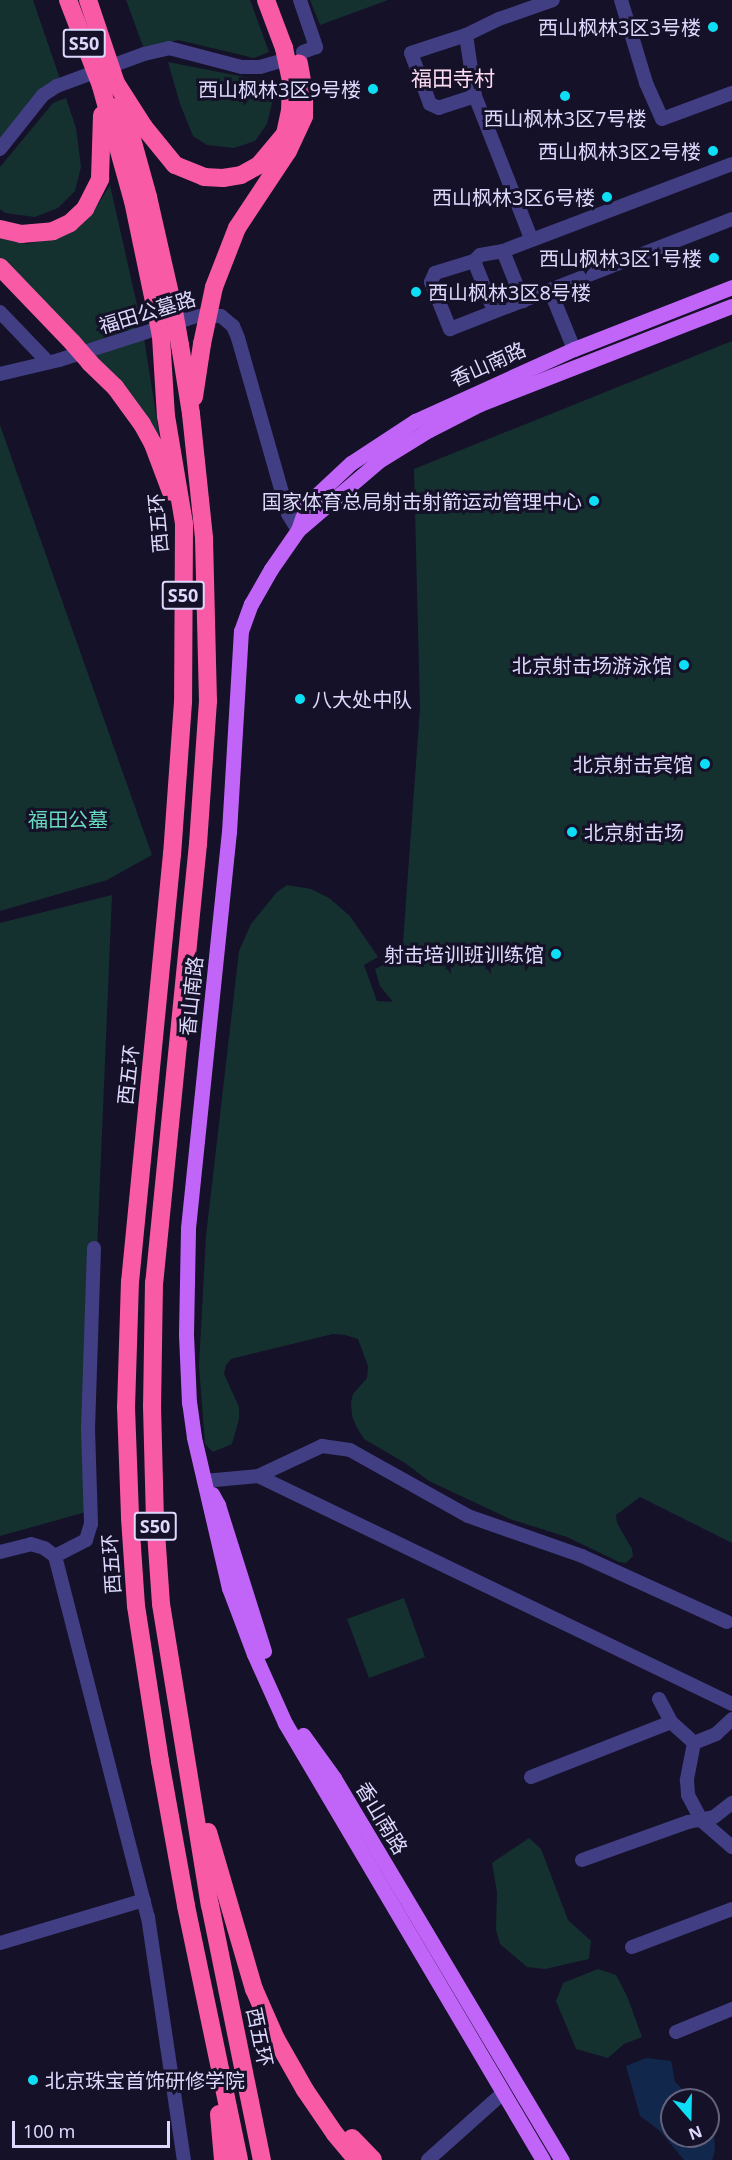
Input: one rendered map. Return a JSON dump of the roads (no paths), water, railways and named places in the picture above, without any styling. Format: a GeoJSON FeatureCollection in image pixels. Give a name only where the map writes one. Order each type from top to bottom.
{"type":"FeatureCollection","features":[{"type":"Feature","properties":{"kind":"highway","name":"西五环"},"geometry":{"type":"LineString","coordinates":[[68,0],[108,84],[148,197],[166,314],[180,345],[191,414],[204,538],[207,690],[198,844],[154,1282],[152,1406],[161,1604],[210,1905],[262,2160]]}},
{"type":"Feature","properties":{"kind":"highway","name":"西五环"},"geometry":{"type":"LineString","coordinates":[[88,0],[108,84]]}},
{"type":"Feature","properties":{"kind":"highway"},"geometry":{"type":"LineString","coordinates":[[108,84],[175,165],[204,177],[223,178],[241,175],[259,165],[285,134],[290,111],[291,81],[284,48],[266,0]]}},
{"type":"Feature","properties":{"kind":"highway"},"geometry":{"type":"LineString","coordinates":[[191,414],[214,286],[237,228],[288,151],[304,116],[304,92],[298,62],[276,0]]}},
{"type":"Feature","properties":{"kind":"highway"},"geometry":{"type":"LineString","coordinates":[[0,229],[21,234],[53,231],[70,223],[85,209],[100,179],[108,84]]}},
{"type":"Feature","properties":{"kind":"highway"},"geometry":{"type":"LineString","coordinates":[[0,267],[115,387],[142,424],[153,444],[184,524]]}},
{"type":"Feature","properties":{"kind":"highway","name":"西五环"},"geometry":{"type":"LineString","coordinates":[[166,314],[161,337],[166,416],[184,524],[183,702],[172,854],[130,1281],[126,1407],[130,1518],[136,1606],[160,1761],[239,2160]]}},
{"type":"Feature","properties":{"kind":"highway"},"geometry":{"type":"LineString","coordinates":[[186,1757],[254,1989],[276,2039],[305,2090],[335,2134],[357,2160]]}},
{"type":"Feature","properties":{"kind":"highway"},"geometry":{"type":"LineString","coordinates":[[213,2037],[223,2160]]}},
{"type":"Feature","properties":{"kind":"highway"},"geometry":{"type":"LineString","coordinates":[[305,2090],[373,2160]]}},
{"type":"Feature","properties":{"kind":"main road","name":"香山南路"},"geometry":{"type":"LineString","coordinates":[[298,530],[307,504],[351,463],[415,421],[574,349],[732,287]]}},
{"type":"Feature","properties":{"kind":"main road","name":"香山南路"},"geometry":{"type":"LineString","coordinates":[[543,2160],[285,1723],[254,1654],[229,1588],[204,1481],[189,1403],[186,1276],[229,832],[241,631],[251,604],[270,569],[298,530],[360,474],[429,430],[480,404],[732,306]]}},
{"type":"Feature","properties":{"kind":"main road","name":"香山南路"},"geometry":{"type":"LineString","coordinates":[[204,1481],[218,1505],[246,1601],[280,1692],[303,1734],[340,1788],[562,2160]]}},
{"type":"Feature","properties":{"kind":"street"},"geometry":{"type":"LineString","coordinates":[[300,0],[316,47],[303,52]]}},
{"type":"Feature","properties":{"kind":"street"},"geometry":{"type":"LineString","coordinates":[[474,96],[439,108],[430,104],[411,53],[466,35],[499,19],[553,0]]}},
{"type":"Feature","properties":{"kind":"street"},"geometry":{"type":"LineString","coordinates":[[621,0],[646,83],[662,119],[732,93]]}},
{"type":"Feature","properties":{"kind":"street"},"geometry":{"type":"LineString","coordinates":[[466,35],[474,96],[531,238]]}},
{"type":"Feature","properties":{"kind":"street"},"geometry":{"type":"LineString","coordinates":[[0,149],[43,95],[57,86],[144,54],[169,48],[242,67],[260,67],[277,62]]}},
{"type":"Feature","properties":{"kind":"street"},"geometry":{"type":"LineString","coordinates":[[732,164],[531,238],[503,251],[480,255],[474,261],[435,273],[431,282],[450,329],[732,219]]}},
{"type":"Feature","properties":{"kind":"street"},"geometry":{"type":"LineString","coordinates":[[503,251],[523,301]]}},
{"type":"Feature","properties":{"kind":"street"},"geometry":{"type":"LineString","coordinates":[[474,261],[494,311]]}},
{"type":"Feature","properties":{"kind":"street"},"geometry":{"type":"LineString","coordinates":[[550,290],[574,349]]}},
{"type":"Feature","properties":{"kind":"street"},"geometry":{"type":"LineString","coordinates":[[0,312],[48,362]]}},
{"type":"Feature","properties":{"kind":"street","name":"福田公墓路"},"geometry":{"type":"LineString","coordinates":[[0,374],[48,362],[197,316],[221,316],[233,326],[238,338],[288,514],[298,530]]}},
{"type":"Feature","properties":{"kind":"street"},"geometry":{"type":"LineString","coordinates":[[55,1556],[86,1540],[91,1524],[88,1429],[94,1248]]}},
{"type":"Feature","properties":{"kind":"street"},"geometry":{"type":"LineString","coordinates":[[204,1481],[258,1476],[322,1446],[350,1450],[468,1516],[582,1556],[727,1622]]}},
{"type":"Feature","properties":{"kind":"street"},"geometry":{"type":"LineString","coordinates":[[258,1476],[732,1704]]}},
{"type":"Feature","properties":{"kind":"street"},"geometry":{"type":"LineString","coordinates":[[0,1552],[31,1544],[44,1548],[55,1556],[144,1900],[184,2160]]}},
{"type":"Feature","properties":{"kind":"street"},"geometry":{"type":"LineString","coordinates":[[659,1699],[671,1722],[694,1743]]}},
{"type":"Feature","properties":{"kind":"street"},"geometry":{"type":"LineString","coordinates":[[694,1743],[716,1734],[732,1719]]}},
{"type":"Feature","properties":{"kind":"street"},"geometry":{"type":"LineString","coordinates":[[531,1777],[671,1722]]}},
{"type":"Feature","properties":{"kind":"street"},"geometry":{"type":"LineString","coordinates":[[694,1743],[687,1780],[688,1795],[702,1821],[732,1847]]}},
{"type":"Feature","properties":{"kind":"street"},"geometry":{"type":"LineString","coordinates":[[582,1860],[688,1822],[714,1817],[732,1803]]}},
{"type":"Feature","properties":{"kind":"street"},"geometry":{"type":"LineString","coordinates":[[0,1943],[144,1900]]}},
{"type":"Feature","properties":{"kind":"street"},"geometry":{"type":"LineString","coordinates":[[632,1947],[732,1909]]}},
{"type":"Feature","properties":{"kind":"street"},"geometry":{"type":"LineString","coordinates":[[676,2032],[732,2008]]}},
{"type":"Feature","properties":{"kind":"street"},"geometry":{"type":"LineString","coordinates":[[428,2160],[503,2093]]}},
{"type":"Feature","properties":{"kind":"water"},"geometry":{"type":"Polygon","coordinates":[[[646,2058],[671,2061],[675,2082],[681,2088],[660,2088],[660,2131],[640,2116],[626,2066],[646,2058]]]}},
{"type":"Feature","properties":{"kind":"water"},"geometry":{"type":"Polygon","coordinates":[[[674,2148],[715,2148],[712,2160],[684,2160],[674,2148]]]}},
{"type":"Feature","properties":{"kind":"place","name":"西山枫林3区3号楼"},"geometry":{"type":"Point","coordinates":[713,27]}},
{"type":"Feature","properties":{"kind":"place","name":"西山枫林3区9号楼"},"geometry":{"type":"Point","coordinates":[373,89]}},
{"type":"Feature","properties":{"kind":"place","name":"西山枫林3区7号楼"},"geometry":{"type":"Point","coordinates":[565,96]}},
{"type":"Feature","properties":{"kind":"place","name":"西山枫林3区2号楼"},"geometry":{"type":"Point","coordinates":[713,151]}},
{"type":"Feature","properties":{"kind":"place","name":"西山枫林3区6号楼"},"geometry":{"type":"Point","coordinates":[607,197]}},
{"type":"Feature","properties":{"kind":"place","name":"西山枫林3区1号楼"},"geometry":{"type":"Point","coordinates":[714,258]}},
{"type":"Feature","properties":{"kind":"place","name":"西山枫林3区8号楼"},"geometry":{"type":"Point","coordinates":[416,292]}},
{"type":"Feature","properties":{"kind":"place","name":"国家体育总局射击射箭运动管理中心"},"geometry":{"type":"Point","coordinates":[594,501]}},
{"type":"Feature","properties":{"kind":"place","name":"北京射击场游泳馆"},"geometry":{"type":"Point","coordinates":[684,665]}},
{"type":"Feature","properties":{"kind":"place","name":"八大处中队"},"geometry":{"type":"Point","coordinates":[300,699]}},
{"type":"Feature","properties":{"kind":"place","name":"北京射击宾馆"},"geometry":{"type":"Point","coordinates":[705,764]}},
{"type":"Feature","properties":{"kind":"place","name":"北京射击场"},"geometry":{"type":"Point","coordinates":[572,832]}},
{"type":"Feature","properties":{"kind":"place","name":"射击培训班训练馆"},"geometry":{"type":"Point","coordinates":[556,954]}},
{"type":"Feature","properties":{"kind":"place","name":"北京珠宝首饰研修学院"},"geometry":{"type":"Point","coordinates":[33,2080]}},
{"type":"Feature","properties":{"kind":"district","name":"福田寺村"},"geometry":{"type":"Point","coordinates":[453,78]}},
{"type":"Feature","properties":{"kind":"park label","name":"福田公墓"},"geometry":{"type":"Point","coordinates":[68,819]}}]}
